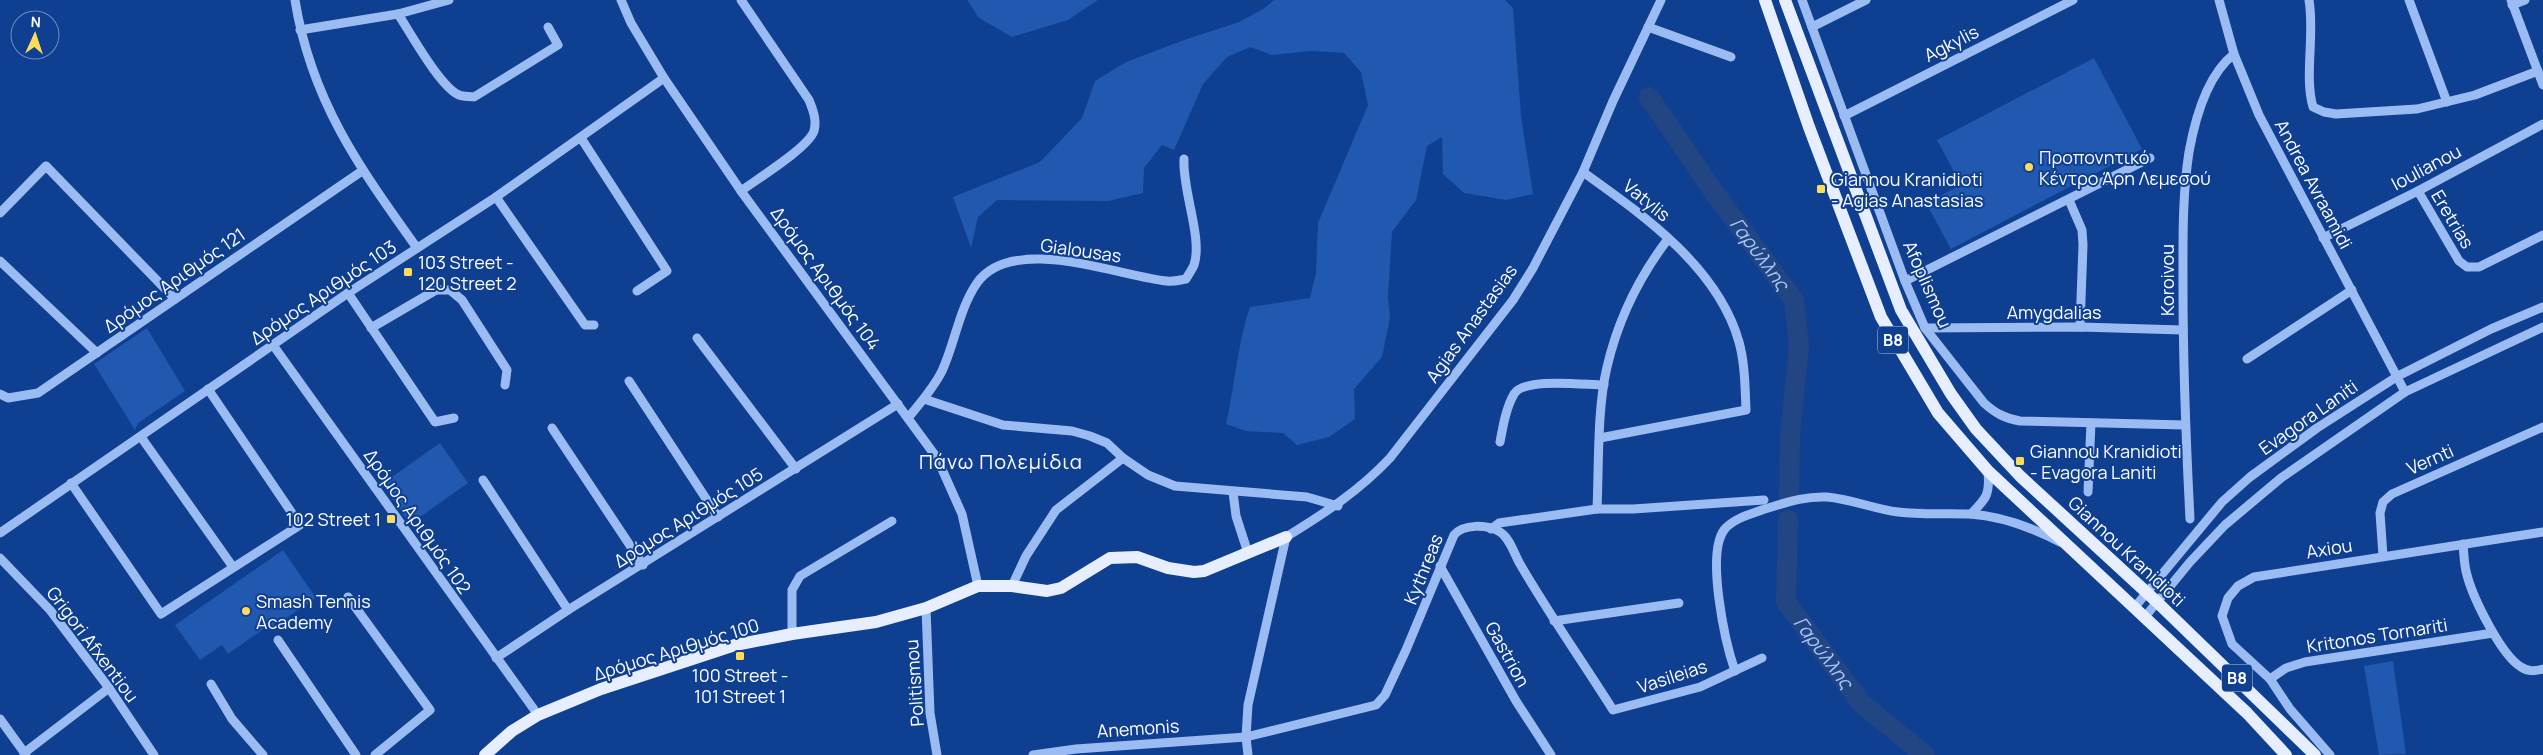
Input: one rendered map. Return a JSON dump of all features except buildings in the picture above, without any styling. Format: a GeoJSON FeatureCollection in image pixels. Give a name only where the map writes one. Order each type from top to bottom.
{"type":"FeatureCollection","features":[{"type":"Feature","properties":{"kind":"main road","name":"Giannou Kranidioti"},"geometry":{"type":"LineString","coordinates":[[1765,0],[1809,128],[1881,317],[1938,413],[1988,471],[2247,713],[2286,755]]}},
{"type":"Feature","properties":{"kind":"main road","name":"Giannou Kranidioti"},"geometry":{"type":"LineString","coordinates":[[1785,0],[1901,310],[1931,361],[1976,429],[2020,476],[2157,602],[2315,755]]}},
{"type":"Feature","properties":{"kind":"main road","name":"Agias Anastasias"},"geometry":{"type":"LineString","coordinates":[[978,586],[1012,586],[1032,590],[1061,588],[1098,564],[1110,558],[1124,556],[1137,557],[1168,568],[1194,572],[1218,567],[1286,537]]}},
{"type":"Feature","properties":{"kind":"main road","name":"Δρόμος Αριθμός 100"},"geometry":{"type":"LineString","coordinates":[[485,755],[512,731],[538,715],[601,689],[736,646],[792,634],[876,622],[926,608],[978,586]]}},
{"type":"Feature","properties":{"kind":"street"},"geometry":{"type":"LineString","coordinates":[[295,0],[306,56],[321,95],[362,171],[416,248]]}},
{"type":"Feature","properties":{"kind":"street"},"geometry":{"type":"LineString","coordinates":[[300,30],[398,14],[448,0]]}},
{"type":"Feature","properties":{"kind":"street","name":"Δρόμος Αριθμός 104"},"geometry":{"type":"LineString","coordinates":[[621,0],[631,23],[664,78],[741,191],[937,458],[962,514],[978,586]]}},
{"type":"Feature","properties":{"kind":"street"},"geometry":{"type":"LineString","coordinates":[[741,0],[809,100],[815,117],[814,131],[806,143],[741,191]]}},
{"type":"Feature","properties":{"kind":"street","name":"Agias Anastasias"},"geometry":{"type":"LineString","coordinates":[[1286,537],[1338,506],[1373,477],[1390,458],[1513,300],[1533,268],[1583,172],[1613,100],[1661,0]]}},
{"type":"Feature","properties":{"kind":"street","name":"Afoplismou"},"geometry":{"type":"LineString","coordinates":[[1802,0],[1906,281],[1926,328],[1984,403],[1995,413],[2020,421],[2185,425]]}},
{"type":"Feature","properties":{"kind":"street"},"geometry":{"type":"LineString","coordinates":[[1812,27],[1866,0]]}},
{"type":"Feature","properties":{"kind":"street","name":"Agkylis"},"geometry":{"type":"LineString","coordinates":[[1844,116],[2073,0]]}},
{"type":"Feature","properties":{"kind":"street","name":"Andrea Avraamidi"},"geometry":{"type":"LineString","coordinates":[[2219,0],[2234,54],[2259,115],[2406,392]]}},
{"type":"Feature","properties":{"kind":"street"},"geometry":{"type":"LineString","coordinates":[[2310,0],[2313,33],[2310,96],[2313,107],[2324,112],[2336,114],[2417,109],[2475,95],[2538,71]]}},
{"type":"Feature","properties":{"kind":"street"},"geometry":{"type":"LineString","coordinates":[[2408,0],[2447,102]]}},
{"type":"Feature","properties":{"kind":"street"},"geometry":{"type":"LineString","coordinates":[[2525,0],[2511,2],[2543,85]]}},
{"type":"Feature","properties":{"kind":"street"},"geometry":{"type":"LineString","coordinates":[[398,14],[444,83],[459,95],[474,97],[558,45],[548,27]]}},
{"type":"Feature","properties":{"kind":"street"},"geometry":{"type":"LineString","coordinates":[[1648,27],[1731,57]]}},
{"type":"Feature","properties":{"kind":"street","name":"Koroivou"},"geometry":{"type":"LineString","coordinates":[[2190,519],[2185,425],[2183,205],[2190,150],[2207,88],[2221,64],[2234,54]]}},
{"type":"Feature","properties":{"kind":"street","name":"Δρόμος Αριθμός 103"},"geometry":{"type":"LineString","coordinates":[[0,533],[348,293],[496,197],[664,78]]}},
{"type":"Feature","properties":{"kind":"street","name":"Ioulianou"},"geometry":{"type":"LineString","coordinates":[[2323,238],[2418,191],[2543,124]]}},
{"type":"Feature","properties":{"kind":"street"},"geometry":{"type":"LineString","coordinates":[[581,138],[666,271],[637,291]]}},
{"type":"Feature","properties":{"kind":"street"},"geometry":{"type":"LineString","coordinates":[[1906,281],[2150,158]]}},
{"type":"Feature","properties":{"kind":"street","name":"Gialousas"},"geometry":{"type":"LineString","coordinates":[[908,418],[924,399],[941,373],[964,308],[978,282],[999,265],[1024,259],[1064,262],[1168,281],[1186,279],[1194,265],[1196,246],[1183,172],[1184,159]]}},
{"type":"Feature","properties":{"kind":"street"},"geometry":{"type":"LineString","coordinates":[[0,213],[46,166],[175,299]]}},
{"type":"Feature","properties":{"kind":"street","name":"Δρόμος Αριθμός 121"},"geometry":{"type":"LineString","coordinates":[[0,394],[8,398],[38,393],[362,171]]}},
{"type":"Feature","properties":{"kind":"street","name":"Vatylis"},"geometry":{"type":"LineString","coordinates":[[1583,172],[1646,217],[1668,239],[1635,289],[1615,337],[1604,385],[1597,508]]}},
{"type":"Feature","properties":{"kind":"street","name":"Eretrias"},"geometry":{"type":"LineString","coordinates":[[2418,191],[2459,261],[2467,267],[2479,266],[2543,234]]}},
{"type":"Feature","properties":{"kind":"street"},"geometry":{"type":"LineString","coordinates":[[496,197],[584,325],[594,325]]}},
{"type":"Feature","properties":{"kind":"street"},"geometry":{"type":"LineString","coordinates":[[2069,200],[2082,230],[2080,327]]}},
{"type":"Feature","properties":{"kind":"street"},"geometry":{"type":"LineString","coordinates":[[1600,438],[1746,410],[1744,364],[1730,319],[1710,283],[1668,239]]}},
{"type":"Feature","properties":{"kind":"street"},"geometry":{"type":"LineString","coordinates":[[0,261],[97,353]]}},
{"type":"Feature","properties":{"kind":"street"},"geometry":{"type":"LineString","coordinates":[[372,328],[436,290],[450,290],[462,300],[507,370],[505,385]]}},
{"type":"Feature","properties":{"kind":"street"},"geometry":{"type":"LineString","coordinates":[[2246,359],[2352,290]]}},
{"type":"Feature","properties":{"kind":"street"},"geometry":{"type":"LineString","coordinates":[[348,293],[435,422],[454,418]]}},
{"type":"Feature","properties":{"kind":"street","name":"Evagora Laniti"},"geometry":{"type":"LineString","coordinates":[[2134,608],[2222,502],[2317,428],[2398,376],[2491,329],[2543,307]]}},
{"type":"Feature","properties":{"kind":"street","name":"Amygdalias"},"geometry":{"type":"LineString","coordinates":[[1926,328],[2080,327],[2183,330]]}},
{"type":"Feature","properties":{"kind":"street","name":"Evagora Laniti"},"geometry":{"type":"LineString","coordinates":[[2144,618],[2190,562],[2225,525],[2281,478],[2406,392],[2543,327]]}},
{"type":"Feature","properties":{"kind":"street"},"geometry":{"type":"LineString","coordinates":[[697,338],[796,469]]}},
{"type":"Feature","properties":{"kind":"street","name":"Δρόμος Αριθμός 102"},"geometry":{"type":"LineString","coordinates":[[273,345],[538,715]]}},
{"type":"Feature","properties":{"kind":"street"},"geometry":{"type":"LineString","coordinates":[[629,381],[718,517]]}},
{"type":"Feature","properties":{"kind":"street"},"geometry":{"type":"LineString","coordinates":[[1500,442],[1515,392],[1522,388],[1535,383],[1604,385]]}},
{"type":"Feature","properties":{"kind":"street"},"geometry":{"type":"LineString","coordinates":[[71,483],[161,614],[300,525],[208,389]]}},
{"type":"Feature","properties":{"kind":"street"},"geometry":{"type":"LineString","coordinates":[[924,399],[1003,425],[1072,431],[1090,436],[1107,443],[1123,458],[1148,475],[1175,486],[1307,497],[1338,506]]}},
{"type":"Feature","properties":{"kind":"street","name":"Δρόμος Αριθμός 105"},"geometry":{"type":"LineString","coordinates":[[496,658],[568,610],[898,404]]}},
{"type":"Feature","properties":{"kind":"street"},"geometry":{"type":"LineString","coordinates":[[2088,492],[2091,423]]}},
{"type":"Feature","properties":{"kind":"street","name":"Vernti"},"geometry":{"type":"LineString","coordinates":[[2382,556],[2380,513],[2383,502],[2392,494],[2543,427]]}},
{"type":"Feature","properties":{"kind":"street"},"geometry":{"type":"LineString","coordinates":[[552,428],[643,564]]}},
{"type":"Feature","properties":{"kind":"street"},"geometry":{"type":"LineString","coordinates":[[141,437],[233,567]]}},
{"type":"Feature","properties":{"kind":"street"},"geometry":{"type":"LineString","coordinates":[[1012,586],[1026,556],[1056,510],[1123,458]]}},
{"type":"Feature","properties":{"kind":"street"},"geometry":{"type":"LineString","coordinates":[[1971,514],[1984,501],[1990,489],[1988,471]]}},
{"type":"Feature","properties":{"kind":"street"},"geometry":{"type":"LineString","coordinates":[[482,480],[568,610]]}},
{"type":"Feature","properties":{"kind":"street"},"geometry":{"type":"LineString","coordinates":[[1234,492],[1236,516],[1248,553]]}},
{"type":"Feature","properties":{"kind":"street"},"geometry":{"type":"LineString","coordinates":[[1735,671],[1722,614],[1716,554],[1724,530],[1733,522],[1750,514],[1798,499],[1812,497],[1843,499],[1894,512],[1971,514],[2020,525],[2067,546]]}},
{"type":"Feature","properties":{"kind":"street"},"geometry":{"type":"LineString","coordinates":[[1491,529],[1499,523],[1597,508],[1633,509],[1764,500]]}},
{"type":"Feature","properties":{"kind":"street"},"geometry":{"type":"LineString","coordinates":[[792,634],[792,590],[800,576],[892,521]]}},
{"type":"Feature","properties":{"kind":"street","name":"Kythreas"},"geometry":{"type":"LineString","coordinates":[[1246,737],[1376,706],[1385,696],[1406,650],[1454,535],[1459,529],[1475,526],[1491,529]]}},
{"type":"Feature","properties":{"kind":"street"},"geometry":{"type":"LineString","coordinates":[[1491,529],[1507,538],[1513,553],[1554,621],[1679,603]]}},
{"type":"Feature","properties":{"kind":"street","name":"Axiou"},"geometry":{"type":"LineString","coordinates":[[2330,755],[2290,709],[2270,680],[2232,644],[2222,616],[2228,598],[2238,586],[2254,577],[2543,532]]}},
{"type":"Feature","properties":{"kind":"street"},"geometry":{"type":"LineString","coordinates":[[1248,755],[1246,737],[1248,704],[1286,537]]}},
{"type":"Feature","properties":{"kind":"street"},"geometry":{"type":"LineString","coordinates":[[2463,544],[2467,575],[2493,633],[2513,662],[2533,672],[2543,669]]}},
{"type":"Feature","properties":{"kind":"street","name":"Grigori Afxentiou"},"geometry":{"type":"LineString","coordinates":[[0,558],[50,610],[109,688],[154,755]]}},
{"type":"Feature","properties":{"kind":"street","name":"Gastrion"},"geometry":{"type":"LineString","coordinates":[[1440,566],[1516,701],[1552,755]]}},
{"type":"Feature","properties":{"kind":"street"},"geometry":{"type":"LineString","coordinates":[[348,597],[430,710],[375,755]]}},
{"type":"Feature","properties":{"kind":"street","name":"Politismou"},"geometry":{"type":"LineString","coordinates":[[926,608],[930,713],[937,755]]}},
{"type":"Feature","properties":{"kind":"street","name":"Vasileias"},"geometry":{"type":"LineString","coordinates":[[1554,621],[1613,710],[1700,687],[1762,658]]}},
{"type":"Feature","properties":{"kind":"street","name":"Kritonos Tornariti"},"geometry":{"type":"LineString","coordinates":[[2270,680],[2286,668],[2305,662],[2493,633]]}},
{"type":"Feature","properties":{"kind":"street"},"geometry":{"type":"LineString","coordinates":[[278,640],[356,755]]}},
{"type":"Feature","properties":{"kind":"street"},"geometry":{"type":"LineString","coordinates":[[211,684],[232,719],[262,755]]}},
{"type":"Feature","properties":{"kind":"street"},"geometry":{"type":"LineString","coordinates":[[0,720],[25,754],[109,688]]}},
{"type":"Feature","properties":{"kind":"street","name":"Anemonis"},"geometry":{"type":"LineString","coordinates":[[1033,755],[1076,749],[1246,737]]}},
{"type":"Feature","properties":{"kind":"shaded area"},"geometry":{"type":"Polygon","coordinates":[[[967,0],[1098,0],[1068,20],[1012,37],[979,18],[967,0]]]}},
{"type":"Feature","properties":{"kind":"shaded area"},"geometry":{"type":"Polygon","coordinates":[[[1274,0],[1505,0],[1513,8],[1521,116],[1533,194],[1506,200],[1464,193],[1443,174],[1442,137],[1427,146],[1416,200],[1392,232],[1388,297],[1390,318],[1382,357],[1354,389],[1355,419],[1329,437],[1297,445],[1283,433],[1246,431],[1226,424],[1239,350],[1250,307],[1310,298],[1316,273],[1318,223],[1368,105],[1361,72],[1344,53],[1311,51],[1272,55],[1250,47],[1227,57],[1203,84],[1174,150],[1162,145],[1144,168],[1143,193],[1108,201],[997,200],[978,217],[971,248],[953,197],[1040,162],[1082,118],[1095,81],[1126,62],[1239,22],[1263,9],[1274,0]]]}},
{"type":"Feature","properties":{"kind":"shaded area","name":"Προπονητικό Κέντρο Άρη Λεμεσού"},"geometry":{"type":"Polygon","coordinates":[[[2094,58],[2142,149],[1951,249],[1926,203],[1961,185],[1937,140],[2094,58]]]}},
{"type":"Feature","properties":{"kind":"shaded area"},"geometry":{"type":"Polygon","coordinates":[[[147,328],[185,391],[138,423],[135,430],[94,364],[147,328]]]}},
{"type":"Feature","properties":{"kind":"shaded area"},"geometry":{"type":"Polygon","coordinates":[[[440,443],[468,483],[410,524],[382,484],[440,443]]]}},
{"type":"Feature","properties":{"kind":"shaded area","name":"Smash Tennis Academy"},"geometry":{"type":"Polygon","coordinates":[[[283,550],[316,598],[267,631],[265,628],[228,654],[222,645],[200,660],[175,625],[283,550]]]}},
{"type":"Feature","properties":{"kind":"shaded area"},"geometry":{"type":"Polygon","coordinates":[[[2393,661],[2406,754],[2379,755],[2364,666],[2393,661]]]}},
{"type":"Feature","properties":{"kind":"waterway","name":"Γαρύλλης"},"geometry":{"type":"LineString","coordinates":[[1649,97],[1716,195],[1794,300],[1799,345],[1790,436],[1789,496]]}},
{"type":"Feature","properties":{"kind":"waterway","name":"Γαρύλλης"},"geometry":{"type":"LineString","coordinates":[[1788,520],[1786,602],[1862,704],[1925,755]]}},
{"type":"Feature","properties":{"kind":"place","name":"Προπονητικό Κέντρο Άρη Λεμεσού"},"geometry":{"type":"Point","coordinates":[2029,167]}},
{"type":"Feature","properties":{"kind":"place","name":"Giannou Kranidioti - Agias Anastasias"},"geometry":{"type":"Point","coordinates":[1821,189]}},
{"type":"Feature","properties":{"kind":"place","name":"103 Street - 120 Street 2"},"geometry":{"type":"Point","coordinates":[408,272]}},
{"type":"Feature","properties":{"kind":"place","name":"Giannou Kranidioti - Evagora Laniti"},"geometry":{"type":"Point","coordinates":[2020,461]}},
{"type":"Feature","properties":{"kind":"place","name":"102 Street 1"},"geometry":{"type":"Point","coordinates":[391,519]}},
{"type":"Feature","properties":{"kind":"place","name":"Smash Tennis Academy"},"geometry":{"type":"Point","coordinates":[246,611]}},
{"type":"Feature","properties":{"kind":"place","name":"100 Street - 101 Street 1"},"geometry":{"type":"Point","coordinates":[740,656]}},
{"type":"Feature","properties":{"kind":"district","name":"Πάνω Πολεμίδια"},"geometry":{"type":"Point","coordinates":[1001,461]}}]}
